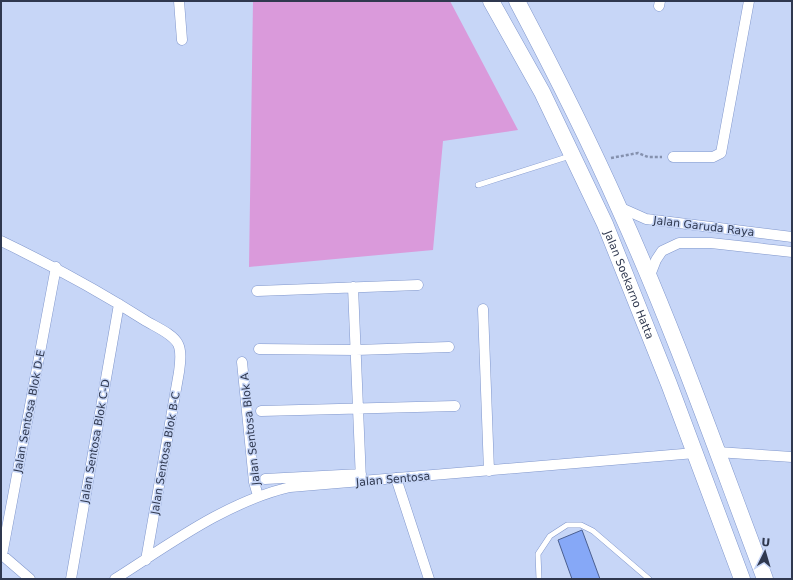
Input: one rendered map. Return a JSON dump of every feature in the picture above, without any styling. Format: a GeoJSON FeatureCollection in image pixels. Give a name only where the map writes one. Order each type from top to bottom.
{"type":"FeatureCollection","features":[{"type":"Feature","properties":{"kind":"main road","name":"Jalan Soekarno Hatta"},"geometry":{"type":"LineString","coordinates":[[492,1],[542,92],[605,224],[742,579]]}},
{"type":"Feature","properties":{"kind":"main road","name":"Jalan Soekarno Hatta"},"geometry":{"type":"LineString","coordinates":[[517,1],[543,50],[619,207],[649,278],[766,579]]}},
{"type":"Feature","properties":{"kind":"street"},"geometry":{"type":"LineString","coordinates":[[179,1],[182,40]]}},
{"type":"Feature","properties":{"kind":"street"},"geometry":{"type":"LineString","coordinates":[[673,157],[713,157],[721,153],[749,1]]}},
{"type":"Feature","properties":{"kind":"street","name":"Jalan Garuda Raya"},"geometry":{"type":"LineString","coordinates":[[619,207],[646,219],[792,237]]}},
{"type":"Feature","properties":{"kind":"street"},"geometry":{"type":"LineString","coordinates":[[1,241],[56,267],[119,304]]}},
{"type":"Feature","properties":{"kind":"street","name":"Jalan Garuda Raya"},"geometry":{"type":"LineString","coordinates":[[649,278],[656,260],[662,251],[679,243],[711,243],[792,252]]}},
{"type":"Feature","properties":{"kind":"street","name":"Jalan Sentosa Blok D-E"},"geometry":{"type":"LineString","coordinates":[[3,558],[56,267]]}},
{"type":"Feature","properties":{"kind":"street"},"geometry":{"type":"LineString","coordinates":[[257,291],[418,285]]}},
{"type":"Feature","properties":{"kind":"street"},"geometry":{"type":"LineString","coordinates":[[265,480],[361,478],[354,287]]}},
{"type":"Feature","properties":{"kind":"street","name":"Jalan Sentosa Blok B-C"},"geometry":{"type":"LineString","coordinates":[[119,304],[165,332],[179,345],[179,372],[146,560]]}},
{"type":"Feature","properties":{"kind":"street","name":"Jalan Sentosa Blok C-D"},"geometry":{"type":"LineString","coordinates":[[71,579],[119,304]]}},
{"type":"Feature","properties":{"kind":"street"},"geometry":{"type":"LineString","coordinates":[[483,309],[489,471]]}},
{"type":"Feature","properties":{"kind":"street"},"geometry":{"type":"LineString","coordinates":[[259,349],[356,350],[449,347]]}},
{"type":"Feature","properties":{"kind":"street","name":"Jalan Sentosa Blok A"},"geometry":{"type":"LineString","coordinates":[[242,362],[254,482],[258,496]]}},
{"type":"Feature","properties":{"kind":"street"},"geometry":{"type":"LineString","coordinates":[[261,411],[358,410],[455,406]]}},
{"type":"Feature","properties":{"kind":"street"},"geometry":{"type":"LineString","coordinates":[[717,452],[792,457]]}},
{"type":"Feature","properties":{"kind":"street","name":"Jalan Sentosa"},"geometry":{"type":"LineString","coordinates":[[115,579],[206,522],[258,496],[290,487],[361,478],[396,478],[694,453]]}},
{"type":"Feature","properties":{"kind":"street"},"geometry":{"type":"LineString","coordinates":[[396,478],[429,579]]}},
{"type":"Feature","properties":{"kind":"street"},"geometry":{"type":"LineString","coordinates":[[3,558],[30,579]]}},
{"type":"Feature","properties":{"kind":"lane"},"geometry":{"type":"LineString","coordinates":[[478,185],[573,155]]}},
{"type":"Feature","properties":{"kind":"lane"},"geometry":{"type":"LineString","coordinates":[[539,579],[538,554],[550,536],[568,525],[581,525],[593,531],[649,579]]}},
{"type":"Feature","properties":{"kind":"path"},"geometry":{"type":"LineString","coordinates":[[596,160],[638,153],[648,157],[673,157]]}},
{"type":"Feature","properties":{"kind":"shaded area"},"geometry":{"type":"Polygon","coordinates":[[[253,1],[450,1],[518,130],[443,141],[433,250],[249,267],[253,1]]]}},
{"type":"Feature","properties":{"kind":"building"},"geometry":{"type":"Polygon","coordinates":[[[582,530],[600,579],[572,579],[558,540],[582,530]]]}}]}
